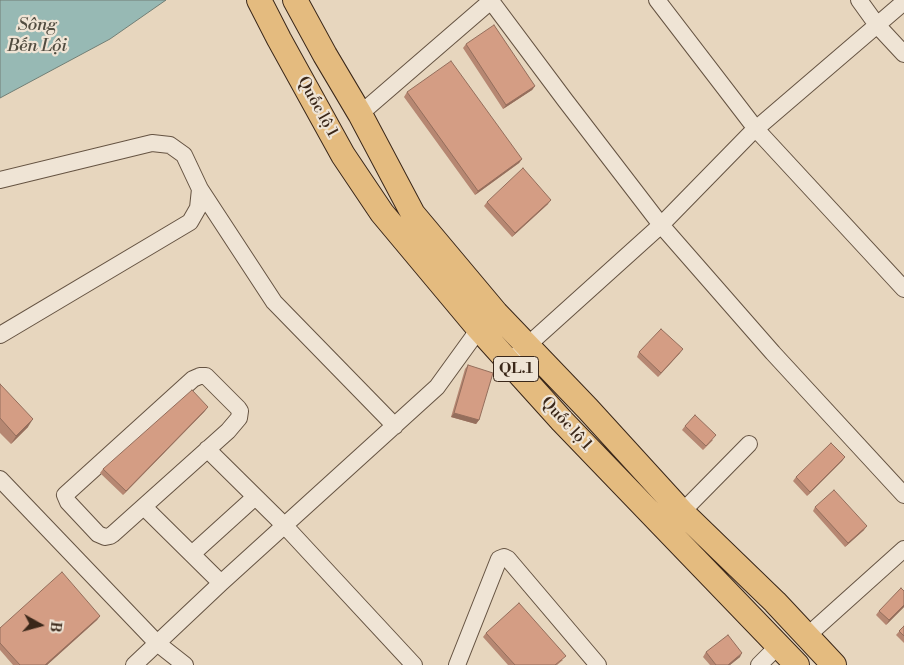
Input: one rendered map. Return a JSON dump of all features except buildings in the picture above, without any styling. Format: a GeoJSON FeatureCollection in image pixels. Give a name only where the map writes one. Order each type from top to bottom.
{"type":"FeatureCollection","features":[{"type":"Feature","properties":{"kind":"highway","name":"Quốc lộ 1"},"geometry":{"type":"LineString","coordinates":[[259,0],[343,155],[382,213],[479,329],[562,421],[797,665]]}},
{"type":"Feature","properties":{"kind":"highway","name":"Quốc lộ 1"},"geometry":{"type":"LineString","coordinates":[[295,0],[360,114],[413,214],[496,313],[588,409],[682,512],[775,602],[834,665]]}},
{"type":"Feature","properties":{"kind":"street"},"geometry":{"type":"LineString","coordinates":[[360,114],[492,0],[564,100],[661,226],[904,495]]}},
{"type":"Feature","properties":{"kind":"street"},"geometry":{"type":"LineString","coordinates":[[657,0],[756,129],[904,289]]}},
{"type":"Feature","properties":{"kind":"street"},"geometry":{"type":"LineString","coordinates":[[858,0],[877,25],[904,54]]}},
{"type":"Feature","properties":{"kind":"street"},"geometry":{"type":"LineString","coordinates":[[509,362],[661,226],[756,129],[904,2]]}},
{"type":"Feature","properties":{"kind":"street"},"geometry":{"type":"LineString","coordinates":[[0,180],[152,143],[170,145],[184,155],[200,189],[274,302],[395,426]]}},
{"type":"Feature","properties":{"kind":"street"},"geometry":{"type":"LineString","coordinates":[[0,335],[190,222],[198,208],[200,189]]}},
{"type":"Feature","properties":{"kind":"street"},"geometry":{"type":"LineString","coordinates":[[134,665],[221,583],[438,387],[479,329],[496,313]]}},
{"type":"Feature","properties":{"kind":"street"},"geometry":{"type":"LineString","coordinates":[[200,376],[206,376],[240,411],[239,418],[144,507],[113,534],[105,537],[98,534],[68,502],[65,494],[193,380],[200,376]]}},
{"type":"Feature","properties":{"kind":"street"},"geometry":{"type":"LineString","coordinates":[[682,512],[748,444]]}},
{"type":"Feature","properties":{"kind":"street"},"geometry":{"type":"LineString","coordinates":[[207,449],[285,526],[414,665]]}},
{"type":"Feature","properties":{"kind":"street"},"geometry":{"type":"LineString","coordinates":[[0,479],[157,642],[185,665]]}},
{"type":"Feature","properties":{"kind":"street"},"geometry":{"type":"LineString","coordinates":[[192,554],[255,497]]}},
{"type":"Feature","properties":{"kind":"street"},"geometry":{"type":"LineString","coordinates":[[144,507],[221,583]]}},
{"type":"Feature","properties":{"kind":"street"},"geometry":{"type":"LineString","coordinates":[[807,636],[904,549]]}},
{"type":"Feature","properties":{"kind":"street"},"geometry":{"type":"LineString","coordinates":[[458,665],[499,559],[504,557],[508,559],[598,665]]}},
{"type":"Feature","properties":{"kind":"street"},"geometry":{"type":"LineString","coordinates":[[759,665],[778,646]]}},
{"type":"Feature","properties":{"kind":"water","name":"Sông Bến Lội"},"geometry":{"type":"Polygon","coordinates":[[[0,0],[166,0],[110,39],[0,98],[0,0]]]}}]}
